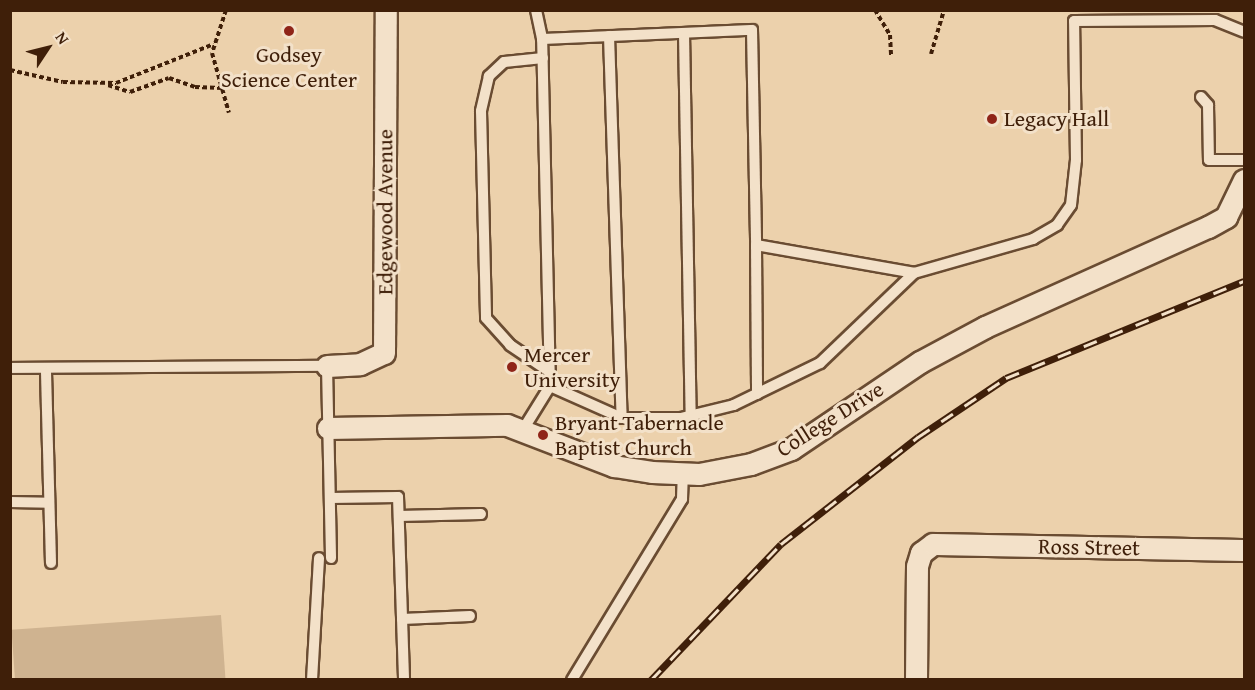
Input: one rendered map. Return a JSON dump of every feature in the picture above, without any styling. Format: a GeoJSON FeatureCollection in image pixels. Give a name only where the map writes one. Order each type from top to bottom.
{"type":"FeatureCollection","features":[{"type":"Feature","properties":{"kind":"street","name":"Edgewood Avenue"},"geometry":{"type":"LineString","coordinates":[[327,366],[360,364],[384,353],[386,10]]}},
{"type":"Feature","properties":{"kind":"street","name":"College Drive"},"geometry":{"type":"LineString","coordinates":[[328,428],[524,428],[614,466],[683,473],[751,464],[791,449],[920,362],[985,327],[1226,217],[1245,180]]}},
{"type":"Feature","properties":{"kind":"street","name":"Ross Street"},"geometry":{"type":"LineString","coordinates":[[916,680],[917,566],[921,553],[933,544],[1245,550]]}},
{"type":"Feature","properties":{"kind":"lane"},"geometry":{"type":"LineString","coordinates":[[524,428],[550,386],[543,58],[536,10]]}},
{"type":"Feature","properties":{"kind":"lane"},"geometry":{"type":"LineString","coordinates":[[756,245],[914,273],[1033,239],[1057,225],[1071,205],[1076,159],[1074,21],[1215,20],[1245,32]]}},
{"type":"Feature","properties":{"kind":"lane"},"geometry":{"type":"LineString","coordinates":[[542,39],[753,30],[757,394]]}},
{"type":"Feature","properties":{"kind":"lane"},"geometry":{"type":"LineString","coordinates":[[684,33],[691,415]]}},
{"type":"Feature","properties":{"kind":"lane"},"geometry":{"type":"LineString","coordinates":[[609,36],[622,417]]}},
{"type":"Feature","properties":{"kind":"lane"},"geometry":{"type":"LineString","coordinates":[[543,58],[504,62],[489,76],[482,134],[486,318],[510,345],[550,372]]}},
{"type":"Feature","properties":{"kind":"lane"},"geometry":{"type":"LineString","coordinates":[[1201,98],[1208,105],[1209,160],[1245,160]]}},
{"type":"Feature","properties":{"kind":"lane"},"geometry":{"type":"LineString","coordinates":[[550,386],[622,417],[691,415],[757,394],[820,363],[914,273]]}},
{"type":"Feature","properties":{"kind":"lane"},"geometry":{"type":"LineString","coordinates":[[10,368],[46,372],[327,366],[331,558]]}},
{"type":"Feature","properties":{"kind":"lane"},"geometry":{"type":"LineString","coordinates":[[46,372],[51,563]]}},
{"type":"Feature","properties":{"kind":"lane"},"geometry":{"type":"LineString","coordinates":[[572,680],[682,499],[683,473]]}},
{"type":"Feature","properties":{"kind":"lane"},"geometry":{"type":"LineString","coordinates":[[330,498],[398,497],[404,680]]}},
{"type":"Feature","properties":{"kind":"lane"},"geometry":{"type":"LineString","coordinates":[[10,502],[49,502]]}},
{"type":"Feature","properties":{"kind":"lane"},"geometry":{"type":"LineString","coordinates":[[399,516],[481,514]]}},
{"type":"Feature","properties":{"kind":"lane"},"geometry":{"type":"LineString","coordinates":[[312,680],[319,558]]}},
{"type":"Feature","properties":{"kind":"lane"},"geometry":{"type":"LineString","coordinates":[[402,619],[470,616]]}},
{"type":"Feature","properties":{"kind":"path"},"geometry":{"type":"LineString","coordinates":[[226,10],[212,53],[229,113]]}},
{"type":"Feature","properties":{"kind":"path"},"geometry":{"type":"LineString","coordinates":[[875,10],[890,35],[891,56]]}},
{"type":"Feature","properties":{"kind":"path"},"geometry":{"type":"LineString","coordinates":[[931,54],[944,10]]}},
{"type":"Feature","properties":{"kind":"path"},"geometry":{"type":"LineString","coordinates":[[10,70],[63,82],[116,83],[214,44]]}},
{"type":"Feature","properties":{"kind":"path"},"geometry":{"type":"LineString","coordinates":[[101,83],[130,92],[169,78],[195,87],[222,88]]}},
{"type":"Feature","properties":{"kind":"shaded area"},"geometry":{"type":"Polygon","coordinates":[[[221,615],[225,679],[15,680],[12,630],[221,615]]]}},
{"type":"Feature","properties":{"kind":"railway"},"geometry":{"type":"LineString","coordinates":[[651,680],[781,544],[918,437],[1006,378],[1244,281]]}},
{"type":"Feature","properties":{"kind":"place","name":"Godsey Science Center"},"geometry":{"type":"Point","coordinates":[289,31]}},
{"type":"Feature","properties":{"kind":"place","name":"Legacy Hall"},"geometry":{"type":"Point","coordinates":[992,119]}},
{"type":"Feature","properties":{"kind":"place","name":"Mercer University"},"geometry":{"type":"Point","coordinates":[512,367]}},
{"type":"Feature","properties":{"kind":"place","name":"Bryant Tabernacle Baptist Church"},"geometry":{"type":"Point","coordinates":[543,435]}}]}
